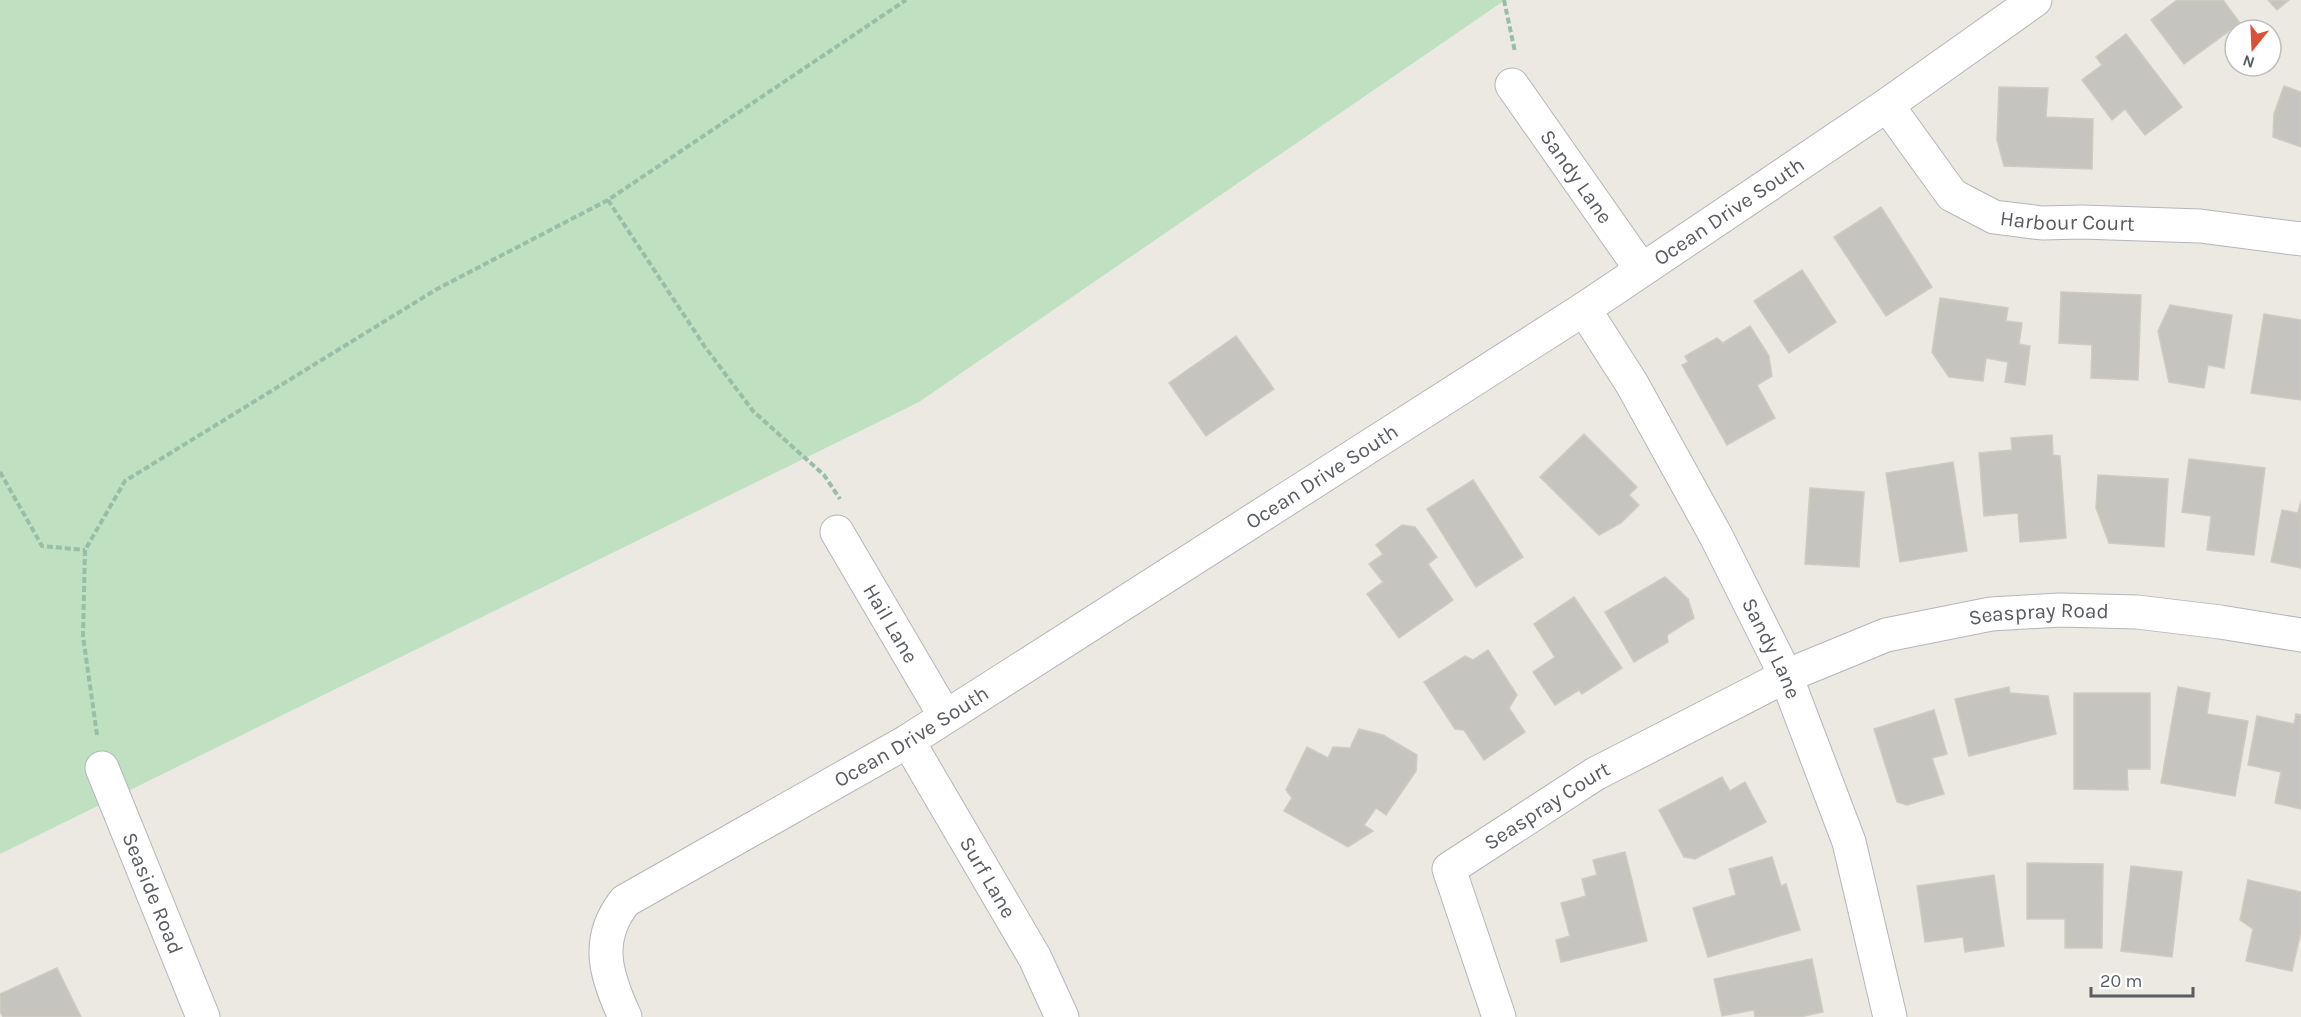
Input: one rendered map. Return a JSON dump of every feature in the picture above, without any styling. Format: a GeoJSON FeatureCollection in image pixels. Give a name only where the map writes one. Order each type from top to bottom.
{"type":"FeatureCollection","features":[{"type":"Feature","properties":{"kind":"street","name":"Ocean Drive South"},"geometry":{"type":"LineString","coordinates":[[624,1017],[609,981],[608,937],[616,912],[626,901],[908,741],[1584,309],[1887,105],[2035,0]]}},
{"type":"Feature","properties":{"kind":"street","name":"Sandy Lane"},"geometry":{"type":"LineString","coordinates":[[1512,85],[1641,269]]}},
{"type":"Feature","properties":{"kind":"street","name":"Harbour Court"},"geometry":{"type":"LineString","coordinates":[[1887,105],[1952,195],[1994,218],[2042,223],[2200,226],[2301,239]]}},
{"type":"Feature","properties":{"kind":"street","name":"Sandy Lane"},"geometry":{"type":"LineString","coordinates":[[1584,309],[1632,384],[1711,526],[1785,676],[1849,842],[1890,1017]]}},
{"type":"Feature","properties":{"kind":"street","name":"Hail Lane"},"geometry":{"type":"LineString","coordinates":[[837,532],[945,716]]}},
{"type":"Feature","properties":{"kind":"street","name":"Seaspray Road"},"geometry":{"type":"LineString","coordinates":[[1785,676],[1886,635],[1991,614],[2060,610],[2137,612],[2301,635]]}},
{"type":"Feature","properties":{"kind":"street","name":"Seaspray Court"},"geometry":{"type":"LineString","coordinates":[[1499,1017],[1449,869],[1595,774],[1785,676]]}},
{"type":"Feature","properties":{"kind":"street","name":"Surf Lane"},"geometry":{"type":"LineString","coordinates":[[908,741],[1035,958],[1062,1017]]}},
{"type":"Feature","properties":{"kind":"street","name":"Seaside Road"},"geometry":{"type":"LineString","coordinates":[[102,768],[203,1017]]}},
{"type":"Feature","properties":{"kind":"path"},"geometry":{"type":"LineString","coordinates":[[102,768],[82,636],[85,550],[126,481],[437,289],[608,200],[906,0]]}},
{"type":"Feature","properties":{"kind":"path"},"geometry":{"type":"LineString","coordinates":[[1504,0],[1517,65],[1512,85]]}},
{"type":"Feature","properties":{"kind":"path"},"geometry":{"type":"LineString","coordinates":[[608,200],[705,347],[753,411],[824,475],[848,510],[837,532]]}},
{"type":"Feature","properties":{"kind":"path"},"geometry":{"type":"LineString","coordinates":[[0,472],[42,546],[85,550]]}},
{"type":"Feature","properties":{"kind":"green space"},"geometry":{"type":"Polygon","coordinates":[[[0,0],[1505,0],[919,402],[0,854],[0,0]]]}},
{"type":"Feature","properties":{"kind":"building"},"geometry":{"type":"Polygon","coordinates":[[[2177,0],[2223,0],[2236,18],[2223,18],[2223,35],[2184,64],[2151,20],[2177,0]]]}},
{"type":"Feature","properties":{"kind":"building"},"geometry":{"type":"Polygon","coordinates":[[[2268,0],[2289,0],[2277,10],[2268,0]]]}},
{"type":"Feature","properties":{"kind":"building"},"geometry":{"type":"Polygon","coordinates":[[[2126,34],[2182,107],[2145,135],[2125,109],[2112,120],[2082,80],[2102,65],[2096,57],[2126,34]]]}},
{"type":"Feature","properties":{"kind":"building"},"geometry":{"type":"Polygon","coordinates":[[[2284,86],[2301,92],[2301,147],[2273,137],[2274,114],[2284,86]]]}},
{"type":"Feature","properties":{"kind":"building"},"geometry":{"type":"Polygon","coordinates":[[[1999,87],[2048,88],[2046,117],[2093,119],[2092,169],[2004,166],[1997,140],[1999,87]]]}},
{"type":"Feature","properties":{"kind":"building"},"geometry":{"type":"Polygon","coordinates":[[[1881,207],[1932,287],[1886,316],[1834,237],[1881,207]]]}},
{"type":"Feature","properties":{"kind":"building"},"geometry":{"type":"Polygon","coordinates":[[[1802,270],[1836,322],[1789,353],[1754,301],[1802,270]]]}},
{"type":"Feature","properties":{"kind":"building"},"geometry":{"type":"Polygon","coordinates":[[[2061,292],[2141,295],[2138,380],[2091,378],[2092,345],[2059,343],[2061,292]]]}},
{"type":"Feature","properties":{"kind":"building"},"geometry":{"type":"Polygon","coordinates":[[[1940,298],[2008,308],[2006,321],[2022,323],[2019,344],[2030,346],[2025,385],[2005,382],[2008,362],[1986,358],[1983,381],[1949,377],[1932,352],[1940,298]]]}},
{"type":"Feature","properties":{"kind":"building"},"geometry":{"type":"Polygon","coordinates":[[[2170,305],[2232,315],[2224,368],[2208,365],[2204,388],[2169,382],[2158,331],[2170,305]]]}},
{"type":"Feature","properties":{"kind":"building"},"geometry":{"type":"Polygon","coordinates":[[[2264,314],[2301,320],[2301,400],[2251,393],[2264,314]]]}},
{"type":"Feature","properties":{"kind":"building"},"geometry":{"type":"Polygon","coordinates":[[[1750,326],[1769,356],[1772,376],[1757,385],[1775,418],[1727,445],[1682,365],[1688,362],[1685,356],[1717,338],[1723,343],[1750,326]]]}},
{"type":"Feature","properties":{"kind":"building"},"geometry":{"type":"Polygon","coordinates":[[[1236,336],[1274,389],[1206,436],[1169,383],[1236,336]]]}},
{"type":"Feature","properties":{"kind":"building"},"geometry":{"type":"Polygon","coordinates":[[[1584,434],[1637,487],[1629,495],[1639,505],[1621,523],[1599,535],[1540,477],[1584,434]]]}},
{"type":"Feature","properties":{"kind":"building"},"geometry":{"type":"Polygon","coordinates":[[[2052,435],[2053,455],[2060,456],[2066,538],[2020,542],[2018,513],[1984,516],[1979,453],[2012,450],[2011,438],[2052,435]]]}},
{"type":"Feature","properties":{"kind":"building"},"geometry":{"type":"Polygon","coordinates":[[[2189,459],[2265,468],[2254,555],[2207,550],[2211,516],[2182,512],[2189,459]]]}},
{"type":"Feature","properties":{"kind":"building"},"geometry":{"type":"Polygon","coordinates":[[[1953,462],[1967,551],[1900,562],[1886,473],[1953,462]]]}},
{"type":"Feature","properties":{"kind":"building"},"geometry":{"type":"Polygon","coordinates":[[[2098,475],[2168,479],[2164,547],[2109,543],[2096,508],[2098,475]]]}},
{"type":"Feature","properties":{"kind":"building"},"geometry":{"type":"Polygon","coordinates":[[[1473,480],[1523,557],[1476,587],[1427,509],[1473,480]]]}},
{"type":"Feature","properties":{"kind":"building"},"geometry":{"type":"Polygon","coordinates":[[[1810,488],[1864,492],[1859,567],[1805,564],[1810,488]]]}},
{"type":"Feature","properties":{"kind":"building"},"geometry":{"type":"Polygon","coordinates":[[[2301,501],[2301,568],[2271,562],[2282,510],[2298,513],[2301,501]]]}},
{"type":"Feature","properties":{"kind":"building"},"geometry":{"type":"Polygon","coordinates":[[[1402,525],[1415,527],[1437,557],[1428,564],[1453,600],[1399,638],[1367,594],[1383,582],[1369,564],[1383,554],[1376,545],[1402,525]]]}},
{"type":"Feature","properties":{"kind":"building"},"geometry":{"type":"Polygon","coordinates":[[[1665,577],[1688,599],[1694,618],[1667,635],[1668,642],[1634,662],[1605,612],[1665,577]]]}},
{"type":"Feature","properties":{"kind":"building"},"geometry":{"type":"Polygon","coordinates":[[[1574,597],[1622,668],[1582,694],[1579,690],[1555,705],[1533,672],[1555,657],[1534,624],[1574,597]]]}},
{"type":"Feature","properties":{"kind":"building"},"geometry":{"type":"Polygon","coordinates":[[[1488,650],[1517,695],[1509,708],[1525,732],[1484,760],[1464,730],[1455,729],[1424,682],[1465,656],[1473,660],[1488,650]]]}},
{"type":"Feature","properties":{"kind":"building"},"geometry":{"type":"Polygon","coordinates":[[[2009,687],[2010,693],[2048,696],[2056,734],[1969,756],[1955,699],[2009,687]]]}},
{"type":"Feature","properties":{"kind":"building"},"geometry":{"type":"Polygon","coordinates":[[[2178,687],[2210,693],[2207,714],[2248,721],[2235,796],[2161,783],[2178,687]]]}},
{"type":"Feature","properties":{"kind":"building"},"geometry":{"type":"Polygon","coordinates":[[[2074,693],[2150,693],[2150,769],[2127,769],[2128,790],[2074,789],[2074,693]]]}},
{"type":"Feature","properties":{"kind":"building"},"geometry":{"type":"Polygon","coordinates":[[[1934,710],[1947,754],[1932,758],[1944,794],[1907,805],[1897,802],[1874,729],[1934,710]]]}},
{"type":"Feature","properties":{"kind":"building"},"geometry":{"type":"Polygon","coordinates":[[[2296,714],[2301,715],[2301,809],[2275,803],[2281,772],[2248,765],[2257,716],[2294,724],[2296,714]]]}},
{"type":"Feature","properties":{"kind":"building"},"geometry":{"type":"Polygon","coordinates":[[[1359,729],[1383,735],[1417,755],[1416,771],[1386,815],[1376,808],[1364,825],[1373,831],[1348,847],[1284,811],[1292,798],[1286,790],[1307,747],[1328,758],[1333,747],[1350,748],[1359,729]]]}},
{"type":"Feature","properties":{"kind":"building"},"geometry":{"type":"Polygon","coordinates":[[[1722,777],[1730,791],[1745,782],[1766,822],[1695,859],[1684,857],[1659,810],[1722,777]]]}},
{"type":"Feature","properties":{"kind":"building"},"geometry":{"type":"Polygon","coordinates":[[[1625,852],[1647,941],[1561,962],[1556,940],[1570,936],[1561,903],[1586,896],[1582,879],[1597,875],[1593,860],[1625,852]]]}},
{"type":"Feature","properties":{"kind":"building"},"geometry":{"type":"Polygon","coordinates":[[[1772,857],[1781,886],[1786,884],[1800,930],[1708,957],[1693,908],[1736,895],[1729,869],[1772,857]]]}},
{"type":"Feature","properties":{"kind":"building"},"geometry":{"type":"Polygon","coordinates":[[[2027,863],[2103,864],[2102,948],[2065,948],[2065,919],[2027,919],[2027,863]]]}},
{"type":"Feature","properties":{"kind":"building"},"geometry":{"type":"Polygon","coordinates":[[[2131,866],[2182,872],[2172,957],[2121,951],[2131,866]]]}},
{"type":"Feature","properties":{"kind":"building"},"geometry":{"type":"Polygon","coordinates":[[[1994,875],[2004,946],[1965,952],[1963,937],[1925,942],[1917,886],[1994,875]]]}},
{"type":"Feature","properties":{"kind":"building"},"geometry":{"type":"Polygon","coordinates":[[[2248,880],[2301,892],[2301,931],[2292,971],[2246,961],[2253,929],[2240,920],[2248,880]]]}},
{"type":"Feature","properties":{"kind":"building"},"geometry":{"type":"Polygon","coordinates":[[[1812,959],[1823,1012],[1800,1017],[1755,1017],[1754,1010],[1722,1016],[1714,979],[1812,959]]]}},
{"type":"Feature","properties":{"kind":"building"},"geometry":{"type":"Polygon","coordinates":[[[57,968],[81,1017],[3,1017],[0,1011],[0,994],[57,968]]]}}]}
